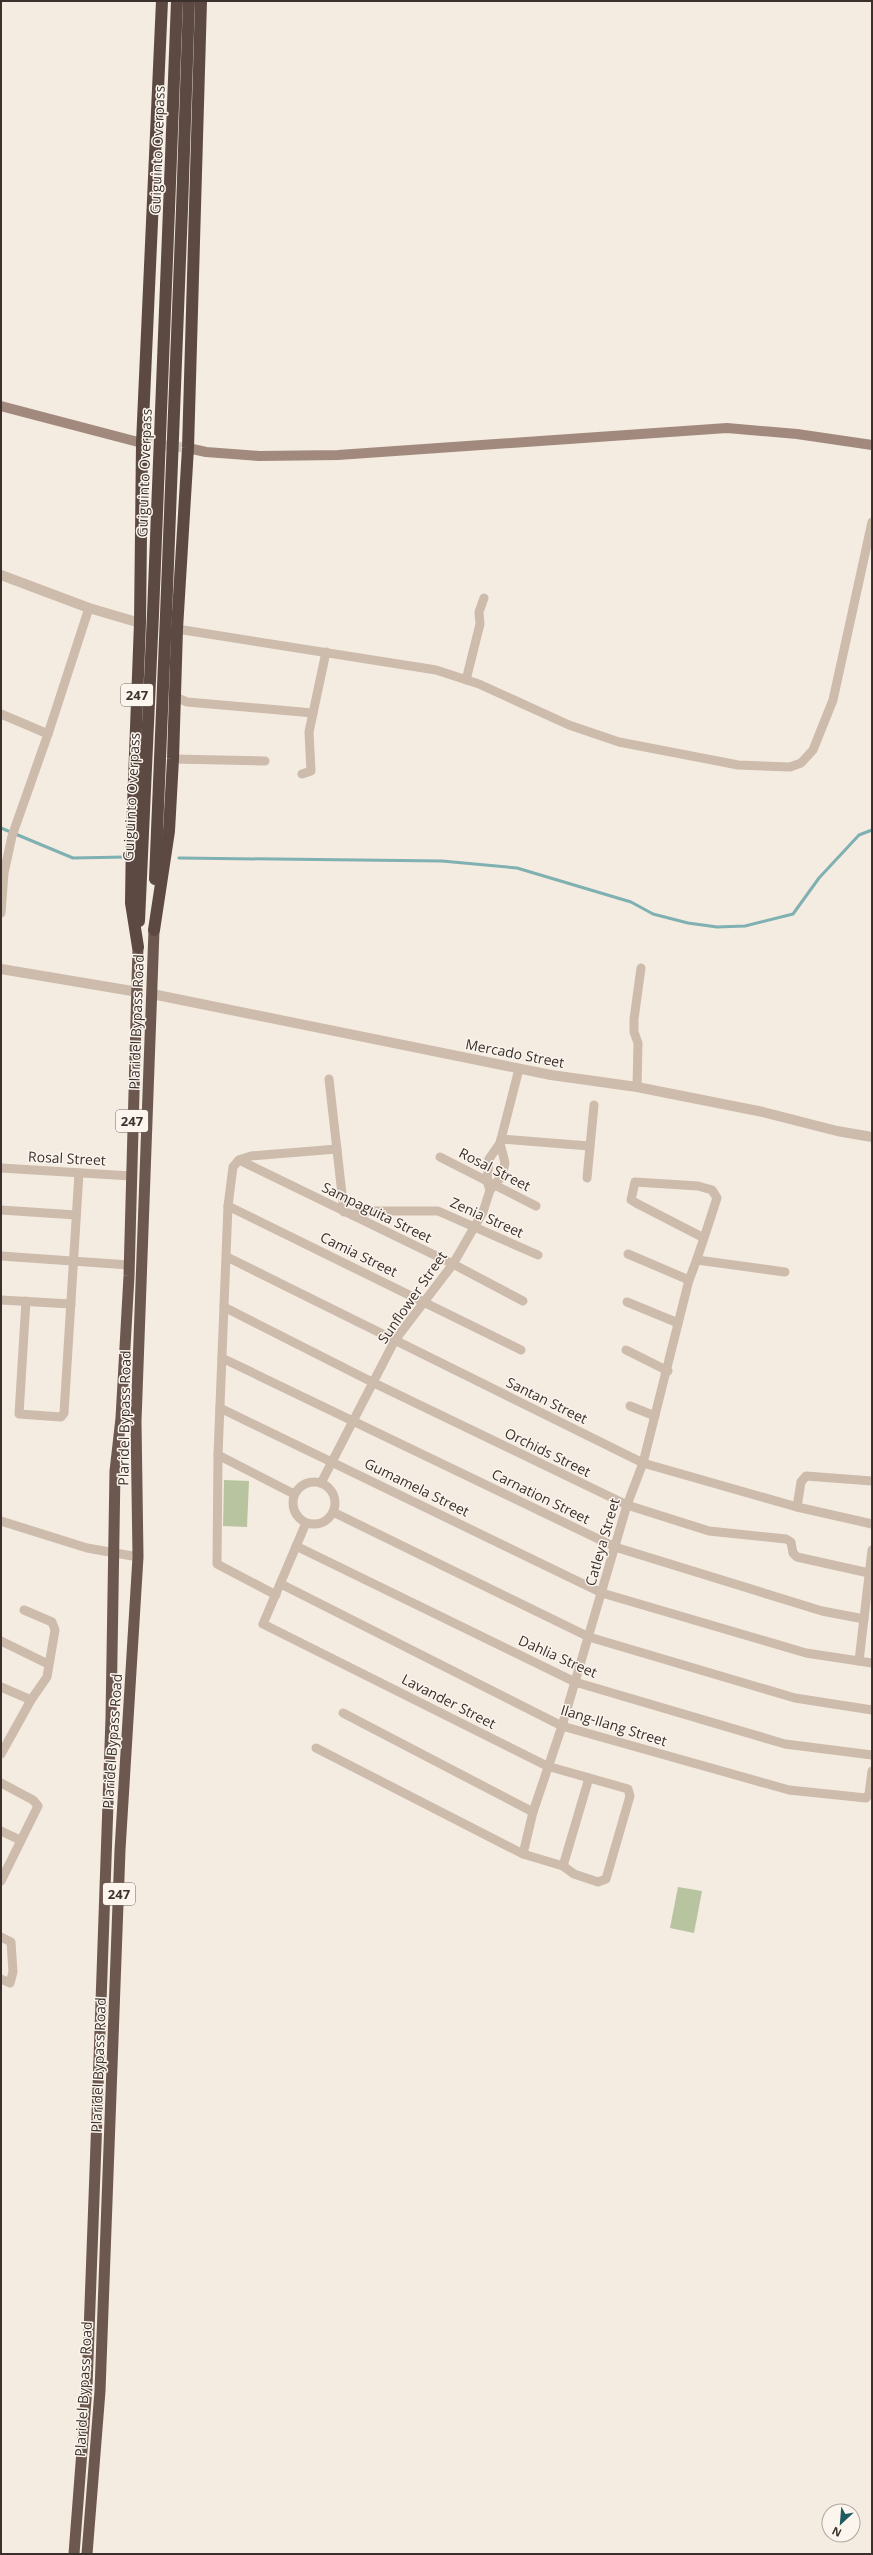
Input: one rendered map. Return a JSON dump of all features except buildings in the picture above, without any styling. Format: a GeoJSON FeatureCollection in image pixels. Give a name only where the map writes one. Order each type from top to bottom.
{"type":"FeatureCollection","features":[{"type":"Feature","properties":{"kind":"highway"},"geometry":{"type":"LineString","coordinates":[[142,443],[162,1]]}},
{"type":"Feature","properties":{"kind":"highway","name":"Guiguinto Overpass"},"geometry":{"type":"LineString","coordinates":[[138,947],[153,614],[177,1]]}},
{"type":"Feature","properties":{"kind":"highway","name":"Guiguinto Overpass"},"geometry":{"type":"LineString","coordinates":[[154,930],[189,1]]}},
{"type":"Feature","properties":{"kind":"highway"},"geometry":{"type":"LineString","coordinates":[[188,448],[201,1]]}},
{"type":"Feature","properties":{"kind":"highway","name":"247"},"geometry":{"type":"LineString","coordinates":[[138,947],[131,904],[140,623],[142,443]]}},
{"type":"Feature","properties":{"kind":"highway","name":"247"},"geometry":{"type":"LineString","coordinates":[[154,930],[169,831],[177,629],[188,448]]}},
{"type":"Feature","properties":{"kind":"highway","name":"Plaridel Bypass Road"},"geometry":{"type":"LineString","coordinates":[[87,2554],[100,2391],[121,1834],[138,1557],[136,1421],[154,930]]}},
{"type":"Feature","properties":{"kind":"highway","name":"Plaridel Bypass Road"},"geometry":{"type":"LineString","coordinates":[[74,2554],[87,2386],[111,1718],[115,1471],[121,1418],[129,1265],[138,992],[138,947]]}},
{"type":"Feature","properties":{"kind":"main road"},"geometry":{"type":"LineString","coordinates":[[1,406],[142,443]]}},
{"type":"Feature","properties":{"kind":"main road"},"geometry":{"type":"LineString","coordinates":[[188,448],[206,452],[259,456],[338,455],[431,450],[727,428],[797,434],[872,445]]}},
{"type":"Feature","properties":{"kind":"street"},"geometry":{"type":"LineString","coordinates":[[177,629],[429,669],[466,680],[569,725],[619,742],[738,765],[790,767],[801,763],[813,750],[833,700],[872,522]]}},
{"type":"Feature","properties":{"kind":"street"},"geometry":{"type":"LineString","coordinates":[[1,575],[89,608],[140,623]]}},
{"type":"Feature","properties":{"kind":"street"},"geometry":{"type":"LineString","coordinates":[[466,680],[480,624],[480,612],[484,598]]}},
{"type":"Feature","properties":{"kind":"street"},"geometry":{"type":"LineString","coordinates":[[1,913],[4,873],[12,836],[48,734],[89,608]]}},
{"type":"Feature","properties":{"kind":"street"},"geometry":{"type":"LineString","coordinates":[[302,774],[311,771],[309,732],[326,652]]}},
{"type":"Feature","properties":{"kind":"street"},"geometry":{"type":"LineString","coordinates":[[175,697],[187,702],[313,713]]}},
{"type":"Feature","properties":{"kind":"street"},"geometry":{"type":"LineString","coordinates":[[1,714],[48,734]]}},
{"type":"Feature","properties":{"kind":"street"},"geometry":{"type":"LineString","coordinates":[[173,759],[265,762]]}},
{"type":"Feature","properties":{"kind":"street"},"geometry":{"type":"LineString","coordinates":[[637,1087],[638,1043],[634,1032],[634,1019],[641,968]]}},
{"type":"Feature","properties":{"kind":"street"},"geometry":{"type":"LineString","coordinates":[[1,969],[138,992]]}},
{"type":"Feature","properties":{"kind":"street","name":"Mercado Street"},"geometry":{"type":"LineString","coordinates":[[152,994],[518,1069],[637,1087],[763,1112],[837,1131],[872,1137]]}},
{"type":"Feature","properties":{"kind":"street","name":"Sunflower Street"},"geometry":{"type":"LineString","coordinates":[[321,1483],[395,1340],[426,1302],[453,1264],[483,1212],[491,1185],[489,1159],[501,1141],[518,1069]]}},
{"type":"Feature","properties":{"kind":"street"},"geometry":{"type":"LineString","coordinates":[[329,1079],[337,1149],[348,1214]]}},
{"type":"Feature","properties":{"kind":"street"},"geometry":{"type":"LineString","coordinates":[[586,1178],[594,1105]]}},
{"type":"Feature","properties":{"kind":"street"},"geometry":{"type":"LineString","coordinates":[[501,1141],[589,1146]]}},
{"type":"Feature","properties":{"kind":"street","name":"Sunflower Street"},"geometry":{"type":"LineString","coordinates":[[491,1185],[502,1176],[505,1163],[501,1141]]}},
{"type":"Feature","properties":{"kind":"street"},"geometry":{"type":"LineString","coordinates":[[306,1523],[276,1595],[217,1564],[218,1455],[228,1206],[233,1168],[239,1160],[251,1156],[337,1149]]}},
{"type":"Feature","properties":{"kind":"street","name":"Rosal Street"},"geometry":{"type":"LineString","coordinates":[[440,1158],[491,1185],[536,1206]]}},
{"type":"Feature","properties":{"kind":"street","name":"Sampaguita Street"},"geometry":{"type":"LineString","coordinates":[[239,1160],[453,1264],[523,1301]]}},
{"type":"Feature","properties":{"kind":"street","name":"Rosal Street"},"geometry":{"type":"LineString","coordinates":[[1,1168],[131,1176]]}},
{"type":"Feature","properties":{"kind":"street"},"geometry":{"type":"LineString","coordinates":[[26,1301],[19,1414],[61,1417],[64,1413],[79,1173]]}},
{"type":"Feature","properties":{"kind":"street","name":"Catleya Street"},"geometry":{"type":"LineString","coordinates":[[523,1854],[533,1812],[547,1766],[562,1726],[627,1506],[642,1462],[668,1371],[689,1280],[697,1260],[717,1198],[712,1190],[698,1186],[635,1182],[631,1200],[704,1238]]}},
{"type":"Feature","properties":{"kind":"street","name":"Camia Street"},"geometry":{"type":"LineString","coordinates":[[228,1206],[521,1350]]}},
{"type":"Feature","properties":{"kind":"street"},"geometry":{"type":"LineString","coordinates":[[1,1210],[76,1215]]}},
{"type":"Feature","properties":{"kind":"street","name":"Zenia Street"},"geometry":{"type":"LineString","coordinates":[[348,1214],[370,1211],[438,1211],[538,1255]]}},
{"type":"Feature","properties":{"kind":"street"},"geometry":{"type":"LineString","coordinates":[[628,1254],[689,1280]]}},
{"type":"Feature","properties":{"kind":"street"},"geometry":{"type":"LineString","coordinates":[[1,1256],[129,1265]]}},
{"type":"Feature","properties":{"kind":"street","name":"Santan Street"},"geometry":{"type":"LineString","coordinates":[[227,1257],[642,1462],[797,1507],[872,1524]]}},
{"type":"Feature","properties":{"kind":"street"},"geometry":{"type":"LineString","coordinates":[[697,1260],[785,1272]]}},
{"type":"Feature","properties":{"kind":"street"},"geometry":{"type":"LineString","coordinates":[[1,1300],[71,1304]]}},
{"type":"Feature","properties":{"kind":"street"},"geometry":{"type":"LineString","coordinates":[[627,1302],[678,1323]]}},
{"type":"Feature","properties":{"kind":"street","name":"Orchids Street"},"geometry":{"type":"LineString","coordinates":[[224,1307],[374,1383],[627,1506],[709,1531],[786,1539],[791,1542],[793,1553],[797,1557],[869,1573]]}},
{"type":"Feature","properties":{"kind":"street"},"geometry":{"type":"LineString","coordinates":[[626,1350],[668,1371]]}},
{"type":"Feature","properties":{"kind":"street","name":"Carnation Street"},"geometry":{"type":"LineString","coordinates":[[222,1358],[615,1547],[822,1611],[864,1619]]}},
{"type":"Feature","properties":{"kind":"street"},"geometry":{"type":"LineString","coordinates":[[630,1406],[655,1416]]}},
{"type":"Feature","properties":{"kind":"street","name":"Gumamela Street"},"geometry":{"type":"LineString","coordinates":[[220,1408],[333,1461],[602,1593],[806,1653],[872,1663]]}},
{"type":"Feature","properties":{"kind":"street"},"geometry":{"type":"LineString","coordinates":[[218,1455],[294,1494]]}},
{"type":"Feature","properties":{"kind":"street"},"geometry":{"type":"LineString","coordinates":[[797,1507],[801,1482],[806,1476],[872,1481]]}},
{"type":"Feature","properties":{"kind":"street"},"geometry":{"type":"LineString","coordinates":[[309,1482],[321,1483],[327,1487],[335,1498],[333,1512],[330,1517],[318,1524],[306,1523],[300,1519],[293,1507],[294,1494],[298,1489],[309,1482]]}},
{"type":"Feature","properties":{"kind":"street"},"geometry":{"type":"LineString","coordinates":[[333,1512],[589,1637],[795,1698],[872,1710]]}},
{"type":"Feature","properties":{"kind":"street"},"geometry":{"type":"LineString","coordinates":[[1,1521],[113,1554],[138,1557]]}},
{"type":"Feature","properties":{"kind":"street","name":"Dahlia Street"},"geometry":{"type":"LineString","coordinates":[[296,1546],[575,1682],[784,1744],[872,1755]]}},
{"type":"Feature","properties":{"kind":"street"},"geometry":{"type":"LineString","coordinates":[[858,1661],[872,1550]]}},
{"type":"Feature","properties":{"kind":"street","name":"Ilang-Ilang Street"},"geometry":{"type":"LineString","coordinates":[[281,1584],[562,1726],[789,1790],[866,1798],[870,1794],[872,1771]]}},
{"type":"Feature","properties":{"kind":"street","name":"Lavander Street"},"geometry":{"type":"LineString","coordinates":[[276,1595],[263,1624],[547,1766],[628,1789],[630,1796],[606,1879],[598,1882],[574,1874],[563,1866]]}},
{"type":"Feature","properties":{"kind":"street"},"geometry":{"type":"LineString","coordinates":[[1,1754],[4,1741],[47,1677],[48,1664],[56,1630],[54,1625],[24,1610]]}},
{"type":"Feature","properties":{"kind":"street"},"geometry":{"type":"LineString","coordinates":[[1,1640],[48,1664]]}},
{"type":"Feature","properties":{"kind":"street"},"geometry":{"type":"LineString","coordinates":[[1,1687],[31,1700]]}},
{"type":"Feature","properties":{"kind":"street"},"geometry":{"type":"LineString","coordinates":[[343,1713],[533,1812]]}},
{"type":"Feature","properties":{"kind":"street"},"geometry":{"type":"LineString","coordinates":[[316,1748],[523,1854],[563,1866],[589,1778]]}},
{"type":"Feature","properties":{"kind":"street"},"geometry":{"type":"LineString","coordinates":[[1,1783],[36,1802],[38,1806],[1,1881]]}},
{"type":"Feature","properties":{"kind":"street"},"geometry":{"type":"LineString","coordinates":[[1,1831],[20,1840]]}},
{"type":"Feature","properties":{"kind":"street"},"geometry":{"type":"LineString","coordinates":[[1,1937],[11,1942],[13,1972],[10,1983],[1,1979]]}},
{"type":"Feature","properties":{"kind":"green space"},"geometry":{"type":"Polygon","coordinates":[[[224,1480],[249,1481],[247,1527],[223,1526],[224,1480]]]}},
{"type":"Feature","properties":{"kind":"green space"},"geometry":{"type":"Polygon","coordinates":[[[678,1887],[702,1891],[694,1933],[670,1928],[678,1887]]]}},
{"type":"Feature","properties":{"kind":"waterway"},"geometry":{"type":"LineString","coordinates":[[1,828],[73,858],[126,857]]}},
{"type":"Feature","properties":{"kind":"waterway"},"geometry":{"type":"LineString","coordinates":[[179,858],[442,861],[517,868],[631,902],[653,914],[688,923],[717,927],[745,926],[793,914],[819,878],[859,835],[872,830]]}},
{"type":"Feature","properties":{"kind":"tunnel"},"geometry":{"type":"LineString","coordinates":[[142,443],[188,448]]}}]}
